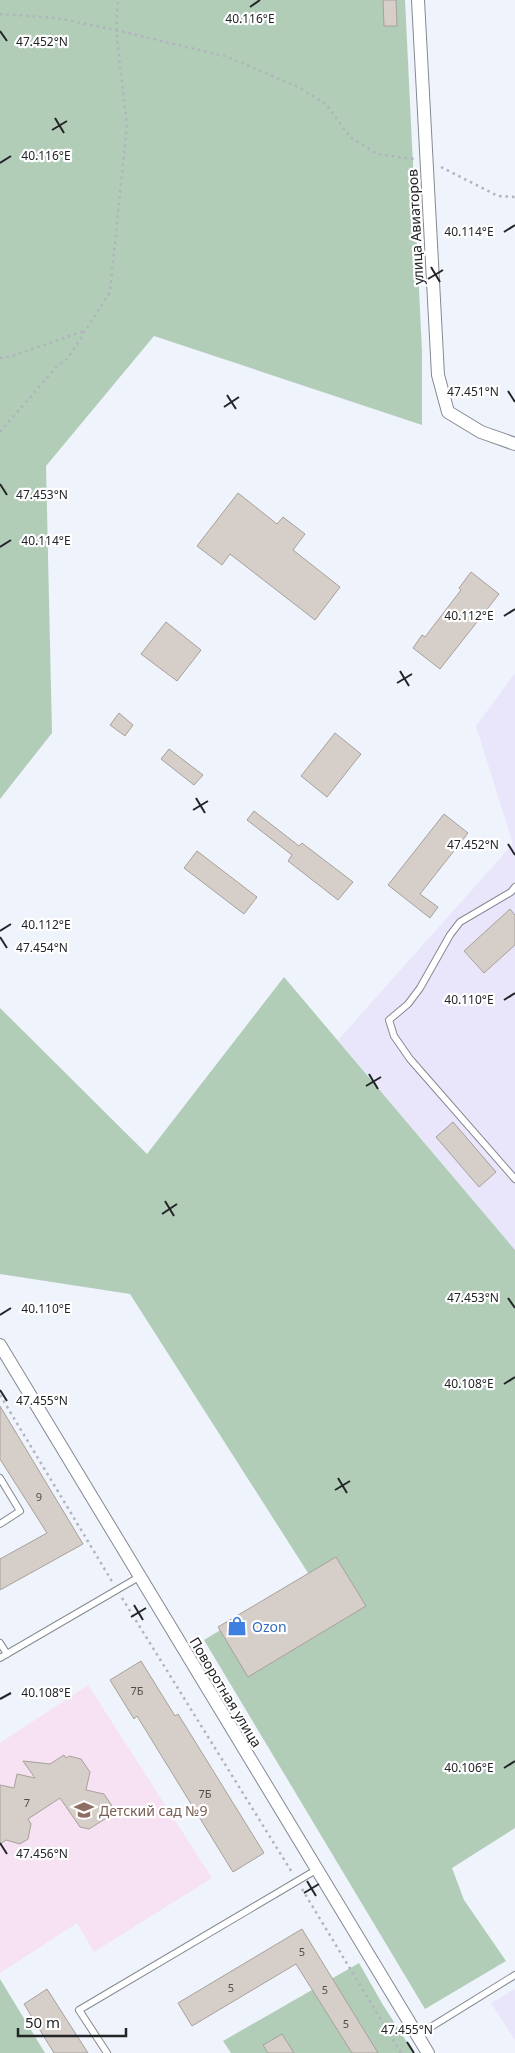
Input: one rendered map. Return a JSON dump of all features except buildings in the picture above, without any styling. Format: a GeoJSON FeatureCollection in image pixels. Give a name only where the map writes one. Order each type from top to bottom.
{"type":"FeatureCollection","features":[{"type":"Feature","properties":{"kind":"street","name":"улица Авиаторов"},"geometry":{"type":"LineString","coordinates":[[418,0],[438,375],[448,412],[481,432],[515,444]]}},
{"type":"Feature","properties":{"kind":"street","name":"Поворотная улица"},"geometry":{"type":"LineString","coordinates":[[0,1344],[428,2053]]}},
{"type":"Feature","properties":{"kind":"lane"},"geometry":{"type":"LineString","coordinates":[[515,888],[460,922],[450,934],[420,988],[408,1004],[389,1020],[394,1036],[410,1059],[515,1179]]}},
{"type":"Feature","properties":{"kind":"lane"},"geometry":{"type":"LineString","coordinates":[[0,1478],[20,1511],[0,1524]]}},
{"type":"Feature","properties":{"kind":"lane"},"geometry":{"type":"LineString","coordinates":[[0,1658],[139,1577]]}},
{"type":"Feature","properties":{"kind":"lane"},"geometry":{"type":"LineString","coordinates":[[0,1643],[7,1654]]}},
{"type":"Feature","properties":{"kind":"lane"},"geometry":{"type":"LineString","coordinates":[[107,2053],[79,2010],[316,1870]]}},
{"type":"Feature","properties":{"kind":"lane"},"geometry":{"type":"LineString","coordinates":[[418,2035],[515,1975]]}},
{"type":"Feature","properties":{"kind":"path"},"geometry":{"type":"LineString","coordinates":[[0,432],[57,366],[68,358],[110,292],[127,125],[116,30],[118,0]]}},
{"type":"Feature","properties":{"kind":"path"},"geometry":{"type":"LineString","coordinates":[[0,14],[57,18],[228,57],[298,87],[326,104],[350,137],[377,154],[427,160],[498,196],[515,197]]}},
{"type":"Feature","properties":{"kind":"path"},"geometry":{"type":"LineString","coordinates":[[0,358],[9,357],[86,330]]}},
{"type":"Feature","properties":{"kind":"path"},"geometry":{"type":"LineString","coordinates":[[0,1395],[117,1590],[401,2053]]}},
{"type":"Feature","properties":{"kind":"shaded area"},"geometry":{"type":"Polygon","coordinates":[[[515,673],[515,1250],[338,1040],[513,844],[476,726],[515,673]]]}},
{"type":"Feature","properties":{"kind":"shaded area","name":"Детский сад №9"},"geometry":{"type":"Polygon","coordinates":[[[88,1685],[212,1878],[94,1952],[77,1923],[0,1973],[0,1743],[88,1685]]]}},
{"type":"Feature","properties":{"kind":"shaded area"},"geometry":{"type":"Polygon","coordinates":[[[515,1989],[515,2040],[491,2003],[515,1989]]]}},
{"type":"Feature","properties":{"kind":"green space"},"geometry":{"type":"Polygon","coordinates":[[[0,0],[405,0],[422,351],[422,425],[154,336],[46,466],[52,733],[0,799],[0,0]]]}},
{"type":"Feature","properties":{"kind":"green space"},"geometry":{"type":"Polygon","coordinates":[[[284,977],[515,1250],[515,1828],[452,1868],[464,1900],[506,1961],[425,2009],[204,1640],[310,1576],[130,1294],[0,1274],[0,1008],[147,1154],[284,977]]]}},
{"type":"Feature","properties":{"kind":"green space"},"geometry":{"type":"Polygon","coordinates":[[[359,1963],[414,2053],[231,2053],[223,2041],[359,1963]]]}},
{"type":"Feature","properties":{"kind":"green space"},"geometry":{"type":"Polygon","coordinates":[[[0,1979],[45,2053],[0,2053],[0,1979]]]}},
{"type":"Feature","properties":{"kind":"place","name":"Ozon"},"geometry":{"type":"Point","coordinates":[237,1626]}},
{"type":"Feature","properties":{"kind":"place","name":"Детский сад №9"},"geometry":{"type":"Point","coordinates":[84,1810]}}]}
